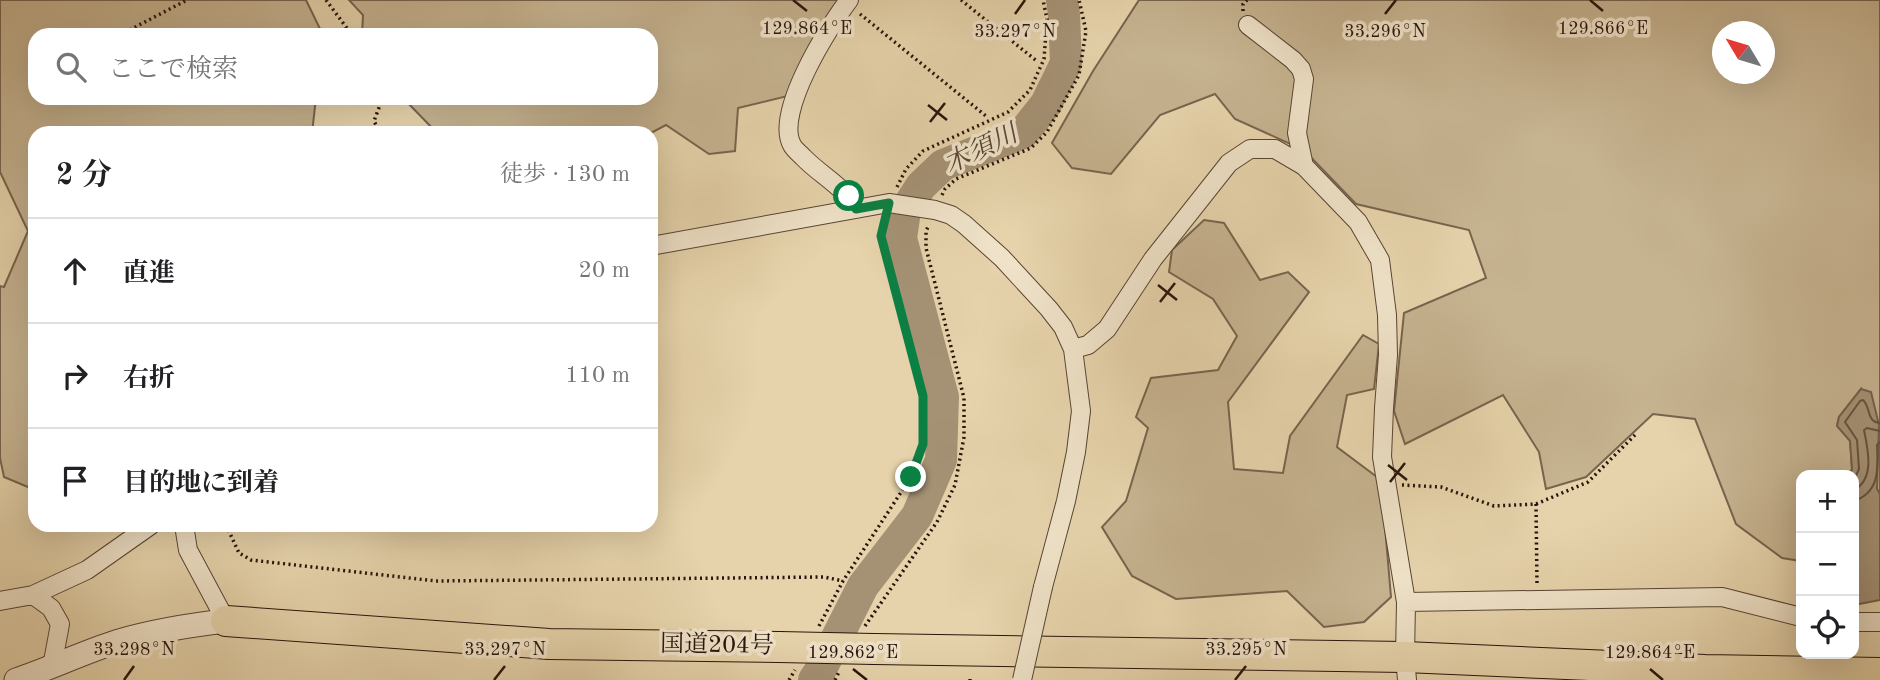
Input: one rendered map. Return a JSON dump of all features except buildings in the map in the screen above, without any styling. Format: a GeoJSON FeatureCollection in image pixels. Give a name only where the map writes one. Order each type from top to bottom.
{"type":"FeatureCollection","features":[{"type":"Feature","properties":{"kind":"highway","name":"国道204号"},"geometry":{"type":"LineString","coordinates":[[226,621],[787,658],[869,638],[1406,669],[1880,673]]}},
{"type":"Feature","properties":{"kind":"street"},"geometry":{"type":"LineString","coordinates":[[853,5],[825,33],[800,83],[788,125],[791,145],[849,196],[856,209]]}},
{"type":"Feature","properties":{"kind":"street"},"geometry":{"type":"LineString","coordinates":[[1248,25],[1301,69],[1304,79],[1297,133],[1304,166]]}},
{"type":"Feature","properties":{"kind":"street"},"geometry":{"type":"LineString","coordinates":[[1073,349],[1088,345],[1107,329],[1153,259],[1229,163],[1250,149],[1276,149],[1304,166],[1358,222],[1380,260],[1387,315],[1388,355],[1382,457],[1406,602],[1406,669]]}},
{"type":"Feature","properties":{"kind":"street"},"geometry":{"type":"LineString","coordinates":[[658,245],[889,203],[934,210],[951,215],[964,224],[1002,258],[1049,309],[1063,327],[1073,349],[1081,411],[1066,501],[1022,680]]}},
{"type":"Feature","properties":{"kind":"street"},"geometry":{"type":"LineString","coordinates":[[0,601],[33,595],[88,570],[141,532]]}},
{"type":"Feature","properties":{"kind":"street"},"geometry":{"type":"LineString","coordinates":[[16,680],[118,641],[181,627],[226,621],[188,550],[185,532]]}},
{"type":"Feature","properties":{"kind":"street"},"geometry":{"type":"LineString","coordinates":[[33,595],[51,608],[60,624],[52,667]]}},
{"type":"Feature","properties":{"kind":"street"},"geometry":{"type":"LineString","coordinates":[[1406,602],[1722,597],[1796,616]]}},
{"type":"Feature","properties":{"kind":"street"},"geometry":{"type":"LineString","coordinates":[[1859,622],[1880,622]]}},
{"type":"Feature","properties":{"kind":"path"},"geometry":{"type":"LineString","coordinates":[[133,28],[187,0]]}},
{"type":"Feature","properties":{"kind":"path"},"geometry":{"type":"LineString","coordinates":[[326,0],[347,28]]}},
{"type":"Feature","properties":{"kind":"path"},"geometry":{"type":"LineString","coordinates":[[961,0],[1038,62]]}},
{"type":"Feature","properties":{"kind":"path"},"geometry":{"type":"LineString","coordinates":[[813,636],[842,581],[911,477],[923,444],[923,396],[881,236],[889,203],[906,169],[923,151],[1008,112],[1030,90],[1044,59],[1047,19],[1043,0]]}},
{"type":"Feature","properties":{"kind":"path"},"geometry":{"type":"LineString","coordinates":[[869,638],[937,523],[955,485],[964,437],[964,398],[926,248],[926,231],[945,189],[956,180],[1031,148],[1047,132],[1079,75],[1086,31],[1079,0]]}},
{"type":"Feature","properties":{"kind":"path"},"geometry":{"type":"LineString","coordinates":[[853,5],[986,116]]}},
{"type":"Feature","properties":{"kind":"path"},"geometry":{"type":"LineString","coordinates":[[376,126],[374,121],[380,105]]}},
{"type":"Feature","properties":{"kind":"path"},"geometry":{"type":"LineString","coordinates":[[1386,484],[1441,487],[1494,506],[1536,504],[1588,482],[1635,435]]}},
{"type":"Feature","properties":{"kind":"path"},"geometry":{"type":"LineString","coordinates":[[1536,504],[1537,600]]}},
{"type":"Feature","properties":{"kind":"path"},"geometry":{"type":"LineString","coordinates":[[229,532],[239,553],[251,560],[436,581],[824,577],[842,581]]}},
{"type":"Feature","properties":{"kind":"path"},"geometry":{"type":"LineString","coordinates":[[787,658],[789,680]]}},
{"type":"Feature","properties":{"kind":"path"},"geometry":{"type":"LineString","coordinates":[[835,680],[840,669]]}},
{"type":"Feature","properties":{"kind":"shaded area"},"geometry":{"type":"Polygon","coordinates":[[[0,0],[306,0],[320,28],[28,28],[28,105],[315,105],[313,126],[28,126],[28,231],[0,172],[0,0]]]}},
{"type":"Feature","properties":{"kind":"shaded area"},"geometry":{"type":"Polygon","coordinates":[[[349,0],[839,0],[788,96],[738,108],[735,151],[709,154],[666,125],[658,129],[658,126],[430,126],[410,105],[658,105],[658,28],[362,28],[363,15],[349,0]]]}},
{"type":"Feature","properties":{"kind":"shaded area"},"geometry":{"type":"Polygon","coordinates":[[[1139,0],[1880,0],[1880,494],[1861,389],[1839,417],[1837,426],[1850,440],[1852,470],[1796,470],[1796,560],[1782,558],[1736,524],[1695,419],[1653,414],[1586,477],[1546,489],[1539,452],[1503,395],[1405,444],[1394,411],[1404,313],[1486,278],[1469,230],[1356,204],[1304,150],[1235,119],[1215,94],[1160,115],[1111,174],[1072,168],[1052,143],[1093,71],[1139,0]]]}},
{"type":"Feature","properties":{"kind":"shaded area"},"geometry":{"type":"Polygon","coordinates":[[[1204,220],[1224,223],[1260,280],[1288,272],[1309,292],[1228,402],[1234,469],[1283,473],[1290,436],[1363,335],[1379,344],[1374,389],[1347,395],[1337,447],[1381,480],[1391,597],[1364,622],[1324,627],[1287,591],[1176,599],[1132,576],[1102,527],[1126,501],[1148,428],[1136,417],[1151,378],[1218,370],[1237,336],[1213,299],[1169,272],[1172,250],[1204,220]]]}},
{"type":"Feature","properties":{"kind":"shaded area"},"geometry":{"type":"Polygon","coordinates":[[[28,231],[28,487],[4,477],[0,458],[0,286],[4,287],[28,231]]]}},
{"type":"Feature","properties":{"kind":"water"},"geometry":{"type":"Polygon","coordinates":[[[1861,389],[1871,392],[1879,425],[1877,489],[1880,494],[1880,600],[1859,604],[1859,470],[1852,470],[1850,441],[1837,426],[1839,417],[1861,389]]]}},
{"type":"Feature","properties":{"kind":"waterway","name":"木須川"},"geometry":{"type":"LineString","coordinates":[[814,680],[863,586],[917,516],[941,460],[943,397],[901,238],[905,211],[921,186],[943,165],[1023,133],[1046,104],[1066,63],[1062,0]]}},
{"type":"Feature","properties":{"kind":"route"},"geometry":{"type":"LineString","coordinates":[[849,196],[856,209],[889,203],[881,236],[923,396],[923,444],[911,477]]}}]}
